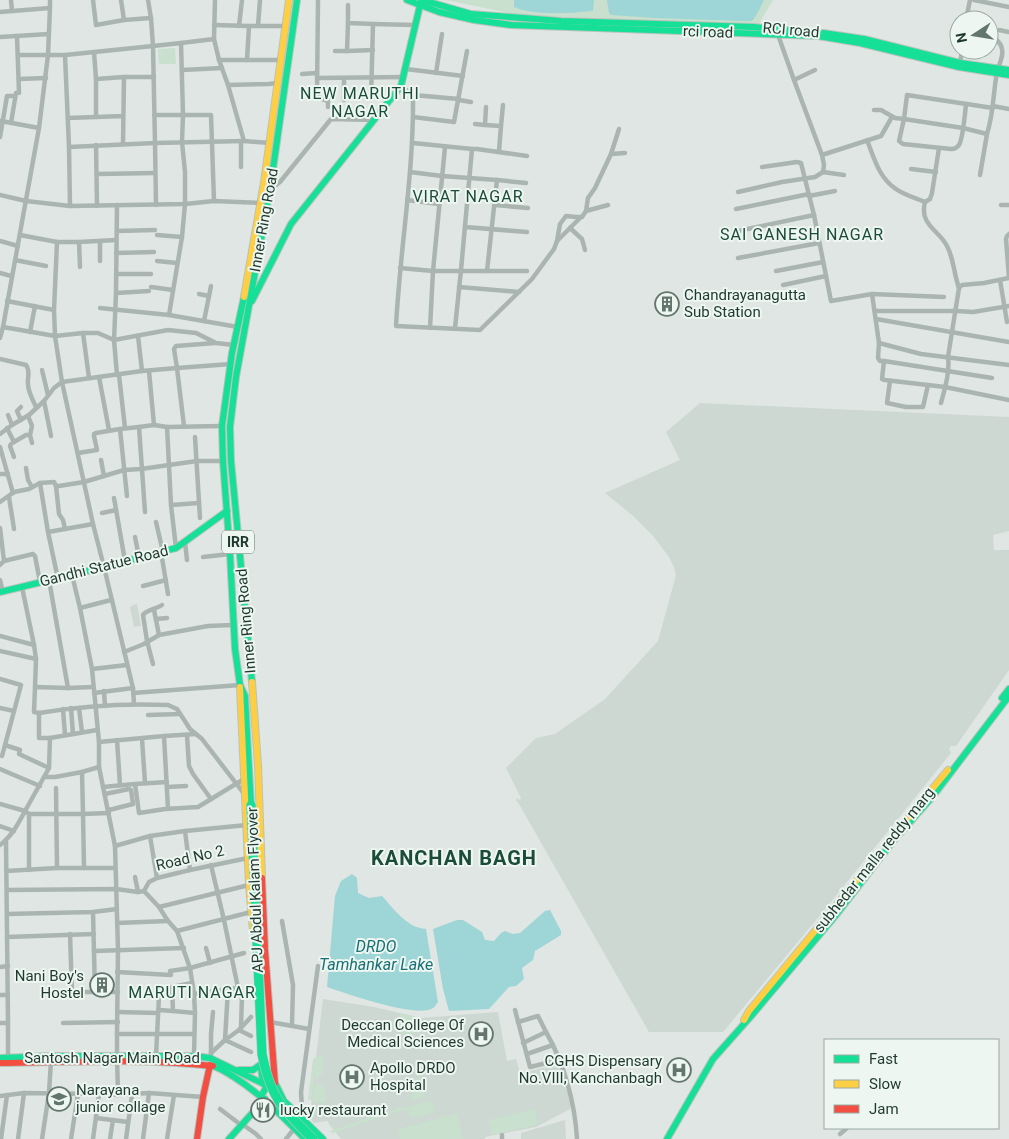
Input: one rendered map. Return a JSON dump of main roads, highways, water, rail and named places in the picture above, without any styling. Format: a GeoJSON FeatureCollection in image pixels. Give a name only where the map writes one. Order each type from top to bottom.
{"type":"FeatureCollection","features":[{"type":"Feature","properties":{"kind":"main road","name":"Inner Ring Road"},"geometry":{"type":"LineString","coordinates":[[276,1089],[265,940],[254,702],[234,505],[230,427],[236,374],[270,190],[282,82],[281,60],[289,0]]}},
{"type":"Feature","properties":{"kind":"main road","name":"Inner Ring Road"},"geometry":{"type":"LineString","coordinates":[[266,1086],[260,1065],[249,885],[240,685],[233,625],[230,554],[222,461],[222,426],[230,364],[297,0]]}},
{"type":"Feature","properties":{"kind":"main road"},"geometry":{"type":"LineString","coordinates":[[249,306],[291,224],[374,120],[404,77],[421,1],[407,0]]}},
{"type":"Feature","properties":{"kind":"main road","name":"RCI road"},"geometry":{"type":"LineString","coordinates":[[421,1],[471,14],[561,22],[754,27],[776,31],[849,36],[960,63],[998,71],[1009,70]]}},
{"type":"Feature","properties":{"kind":"main road","name":"rci road"},"geometry":{"type":"LineString","coordinates":[[776,31],[851,42],[959,67],[998,71],[1009,75]]}},
{"type":"Feature","properties":{"kind":"main road","name":"Gandhi Statue Road"},"geometry":{"type":"LineString","coordinates":[[1,592],[176,548],[227,511]]}},
{"type":"Feature","properties":{"kind":"main road","name":"APJ Abdul Kalam Flyover"},"geometry":{"type":"LineString","coordinates":[[240,685],[245,696],[252,805],[264,1068],[270,1087],[278,1101],[314,1139]]}},
{"type":"Feature","properties":{"kind":"main road","name":"subhedar malla reddy marg"},"geometry":{"type":"LineString","coordinates":[[738,1030],[749,1011],[958,758],[1009,689]]}},
{"type":"Feature","properties":{"kind":"main road","name":"subhedar malla reddy marg"},"geometry":{"type":"LineString","coordinates":[[667,1139],[712,1059],[752,1015],[836,915],[894,840],[933,796],[1009,696]]}},
{"type":"Feature","properties":{"kind":"main road"},"geometry":{"type":"LineString","coordinates":[[253,941],[265,940]]}},
{"type":"Feature","properties":{"kind":"main road","name":"Santosh Nagar Main ROad"},"geometry":{"type":"LineString","coordinates":[[117,1060],[156,1056],[194,1056],[210,1059],[276,1089]]}},
{"type":"Feature","properties":{"kind":"main road"},"geometry":{"type":"LineString","coordinates":[[197,1139],[210,1059]]}},
{"type":"Feature","properties":{"kind":"main road","name":"Santosh Nagar Main ROad"},"geometry":{"type":"LineString","coordinates":[[3,1060],[117,1060],[195,1064],[210,1059]]}},
{"type":"Feature","properties":{"kind":"main road","name":"Santosh Nagar Main ROad"},"geometry":{"type":"LineString","coordinates":[[210,1059],[219,1068],[263,1098]]}},
{"type":"Feature","properties":{"kind":"main road"},"geometry":{"type":"LineString","coordinates":[[236,1070],[252,1071],[256,1070],[260,1065]]}},
{"type":"Feature","properties":{"kind":"main road"},"geometry":{"type":"LineString","coordinates":[[229,1139],[263,1098],[266,1086]]}},
{"type":"Feature","properties":{"kind":"main road"},"geometry":{"type":"LineString","coordinates":[[276,1089],[280,1095],[301,1109],[323,1139]]}},
{"type":"Feature","properties":{"kind":"main road"},"geometry":{"type":"LineString","coordinates":[[263,1098],[305,1139]]}},
{"type":"Feature","properties":{"kind":"water"},"geometry":{"type":"Polygon","coordinates":[[[514,0],[594,0],[593,11],[553,13],[522,10],[514,7],[514,0]]]}},
{"type":"Feature","properties":{"kind":"water"},"geometry":{"type":"Polygon","coordinates":[[[607,0],[764,0],[754,19],[751,21],[740,21],[611,15],[607,0]]]}},
{"type":"Feature","properties":{"kind":"water","name":"DRDO Tamhankar Lake"},"geometry":{"type":"Polygon","coordinates":[[[352,874],[357,878],[358,893],[369,898],[382,896],[407,922],[426,929],[438,1002],[433,1008],[425,1011],[398,1008],[327,987],[335,896],[341,881],[352,874]]]}},
{"type":"Feature","properties":{"kind":"water","name":"DRDO Tamhankar Lake"},"geometry":{"type":"Polygon","coordinates":[[[550,910],[561,931],[561,935],[535,951],[533,960],[522,968],[524,979],[516,986],[509,987],[489,1009],[449,1011],[443,989],[433,929],[457,920],[463,920],[482,932],[485,940],[494,941],[505,931],[513,934],[520,933],[545,911],[550,910]]]}},
{"type":"Feature","properties":{"kind":"place","name":"Chandrayanagutta Sub Station"},"geometry":{"type":"Point","coordinates":[667,304]}},
{"type":"Feature","properties":{"kind":"place","name":"Nani Boy's Hostel"},"geometry":{"type":"Point","coordinates":[102,985]}},
{"type":"Feature","properties":{"kind":"place","name":"Deccan College Of Medical Sciences"},"geometry":{"type":"Point","coordinates":[481,1034]}},
{"type":"Feature","properties":{"kind":"place","name":"CGHS Dispensary No.VIII, Kanchanbagh"},"geometry":{"type":"Point","coordinates":[679,1070]}},
{"type":"Feature","properties":{"kind":"place","name":"Apollo DRDO Hospital"},"geometry":{"type":"Point","coordinates":[352,1077]}},
{"type":"Feature","properties":{"kind":"place","name":"Narayana junior collage"},"geometry":{"type":"Point","coordinates":[59,1099]}},
{"type":"Feature","properties":{"kind":"place","name":"lucky restaurant"},"geometry":{"type":"Point","coordinates":[263,1110]}},
{"type":"Feature","properties":{"kind":"district","name":"NEW MARUTHI NAGAR"},"geometry":{"type":"Point","coordinates":[360,102]}},
{"type":"Feature","properties":{"kind":"district","name":"VIRAT NAGAR"},"geometry":{"type":"Point","coordinates":[468,196]}},
{"type":"Feature","properties":{"kind":"district","name":"SAI GANESH NAGAR"},"geometry":{"type":"Point","coordinates":[802,234]}},
{"type":"Feature","properties":{"kind":"district","name":"KANCHAN BAGH"},"geometry":{"type":"Point","coordinates":[454,858]}},
{"type":"Feature","properties":{"kind":"district","name":"MARUTI NAGAR"},"geometry":{"type":"Point","coordinates":[192,992]}}]}
